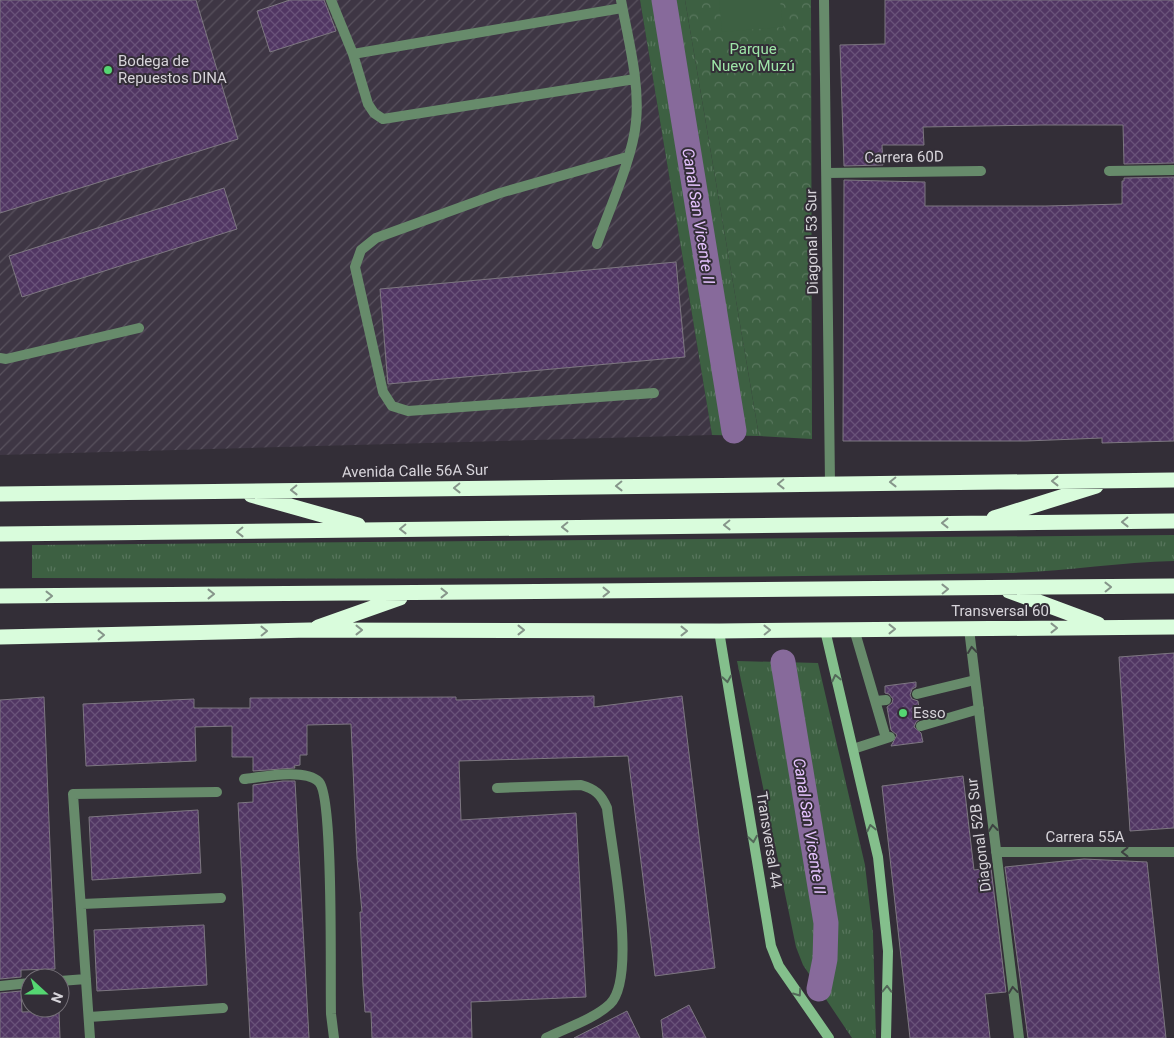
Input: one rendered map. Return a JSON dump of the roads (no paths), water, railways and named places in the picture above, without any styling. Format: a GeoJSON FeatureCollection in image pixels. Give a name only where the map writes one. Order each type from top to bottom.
{"type":"FeatureCollection","features":[{"type":"Feature","properties":{"kind":"highway"},"geometry":{"type":"LineString","coordinates":[[830,483],[1174,480]]}},
{"type":"Feature","properties":{"kind":"highway"},"geometry":{"type":"LineString","coordinates":[[978,523],[1112,481]]}},
{"type":"Feature","properties":{"kind":"highway","name":"Avenida Calle 56A Sur"},"geometry":{"type":"LineString","coordinates":[[0,494],[830,483]]}},
{"type":"Feature","properties":{"kind":"highway"},"geometry":{"type":"LineString","coordinates":[[235,490],[374,530]]}},
{"type":"Feature","properties":{"kind":"highway"},"geometry":{"type":"LineString","coordinates":[[0,534],[1174,521]]}},
{"type":"Feature","properties":{"kind":"highway","name":"Transversal 60"},"geometry":{"type":"LineString","coordinates":[[417,593],[1174,586]]}},
{"type":"Feature","properties":{"kind":"highway"},"geometry":{"type":"LineString","coordinates":[[1000,588],[1108,628]]}},
{"type":"Feature","properties":{"kind":"highway"},"geometry":{"type":"LineString","coordinates":[[0,596],[417,593]]}},
{"type":"Feature","properties":{"kind":"highway"},"geometry":{"type":"LineString","coordinates":[[310,630],[417,593]]}},
{"type":"Feature","properties":{"kind":"highway","name":"Transversal 60"},"geometry":{"type":"LineString","coordinates":[[825,630],[1174,627]]}},
{"type":"Feature","properties":{"kind":"highway"},"geometry":{"type":"LineString","coordinates":[[0,637],[310,630],[825,630]]}},
{"type":"Feature","properties":{"kind":"street"},"geometry":{"type":"LineString","coordinates":[[331,0],[353,54],[368,104],[374,113],[383,119],[635,79]]}},
{"type":"Feature","properties":{"kind":"street","name":"Diagonal 53 Sur"},"geometry":{"type":"LineString","coordinates":[[824,0],[830,483]]}},
{"type":"Feature","properties":{"kind":"street"},"geometry":{"type":"LineString","coordinates":[[353,54],[622,4],[635,79],[636,123],[627,157],[597,244]]}},
{"type":"Feature","properties":{"kind":"street"},"geometry":{"type":"LineString","coordinates":[[627,157],[500,193],[376,238],[361,250],[355,267],[383,392],[392,406],[408,411],[654,393]]}},
{"type":"Feature","properties":{"kind":"street"},"geometry":{"type":"LineString","coordinates":[[1109,170],[1174,170]]}},
{"type":"Feature","properties":{"kind":"street","name":"Carrera 60D"},"geometry":{"type":"LineString","coordinates":[[827,173],[981,171]]}},
{"type":"Feature","properties":{"kind":"street"},"geometry":{"type":"LineString","coordinates":[[0,358],[6,359],[139,328]]}},
{"type":"Feature","properties":{"kind":"street"},"geometry":{"type":"LineString","coordinates":[[853,749],[888,738],[881,701],[854,629]]}},
{"type":"Feature","properties":{"kind":"street","name":"Diagonal 52B Sur"},"geometry":{"type":"LineString","coordinates":[[969,629],[1019,1038]]}},
{"type":"Feature","properties":{"kind":"street"},"geometry":{"type":"LineString","coordinates":[[825,630],[878,857],[888,951],[886,1038]]}},
{"type":"Feature","properties":{"kind":"street","name":"Transversal 44"},"geometry":{"type":"LineString","coordinates":[[718,631],[771,946],[779,966],[829,1038]]}},
{"type":"Feature","properties":{"kind":"street"},"geometry":{"type":"LineString","coordinates":[[917,694],[976,680]]}},
{"type":"Feature","properties":{"kind":"street"},"geometry":{"type":"LineString","coordinates":[[921,726],[979,709]]}},
{"type":"Feature","properties":{"kind":"street"},"geometry":{"type":"LineString","coordinates":[[244,779],[286,774],[307,776],[318,780],[323,787],[328,825],[331,1014],[334,1038]]}},
{"type":"Feature","properties":{"kind":"street"},"geometry":{"type":"LineString","coordinates":[[497,788],[581,785],[592,788],[602,796],[607,808],[622,925],[623,961],[618,993],[610,1004],[594,1014],[546,1038]]}},
{"type":"Feature","properties":{"kind":"street"},"geometry":{"type":"LineString","coordinates":[[90,1038],[73,794],[217,792]]}},
{"type":"Feature","properties":{"kind":"street","name":"Carrera 55A"},"geometry":{"type":"LineString","coordinates":[[996,852],[1174,852]]}},
{"type":"Feature","properties":{"kind":"street"},"geometry":{"type":"LineString","coordinates":[[1174,852],[1174,857]]}},
{"type":"Feature","properties":{"kind":"street"},"geometry":{"type":"LineString","coordinates":[[82,904],[221,898]]}},
{"type":"Feature","properties":{"kind":"street"},"geometry":{"type":"LineString","coordinates":[[70,980],[86,979]]}},
{"type":"Feature","properties":{"kind":"street"},"geometry":{"type":"LineString","coordinates":[[0,986],[20,984]]}},
{"type":"Feature","properties":{"kind":"street"},"geometry":{"type":"LineString","coordinates":[[89,1017],[223,1008]]}},
{"type":"Feature","properties":{"kind":"waterway","name":"Canal San Vicente II"},"geometry":{"type":"LineString","coordinates":[[664,0],[734,431]]}},
{"type":"Feature","properties":{"kind":"waterway","name":"Canal San Vicente II"},"geometry":{"type":"LineString","coordinates":[[783,662],[826,923],[825,959],[819,989]]}},
{"type":"Feature","properties":{"kind":"place","name":"Bodega de Repuestos DINA"},"geometry":{"type":"Point","coordinates":[108,70]}},
{"type":"Feature","properties":{"kind":"place","name":"Esso"},"geometry":{"type":"Point","coordinates":[903,713]}},
{"type":"Feature","properties":{"kind":"park label","name":"Parque Nuevo Muzú"},"geometry":{"type":"Point","coordinates":[753,58]}}]}
